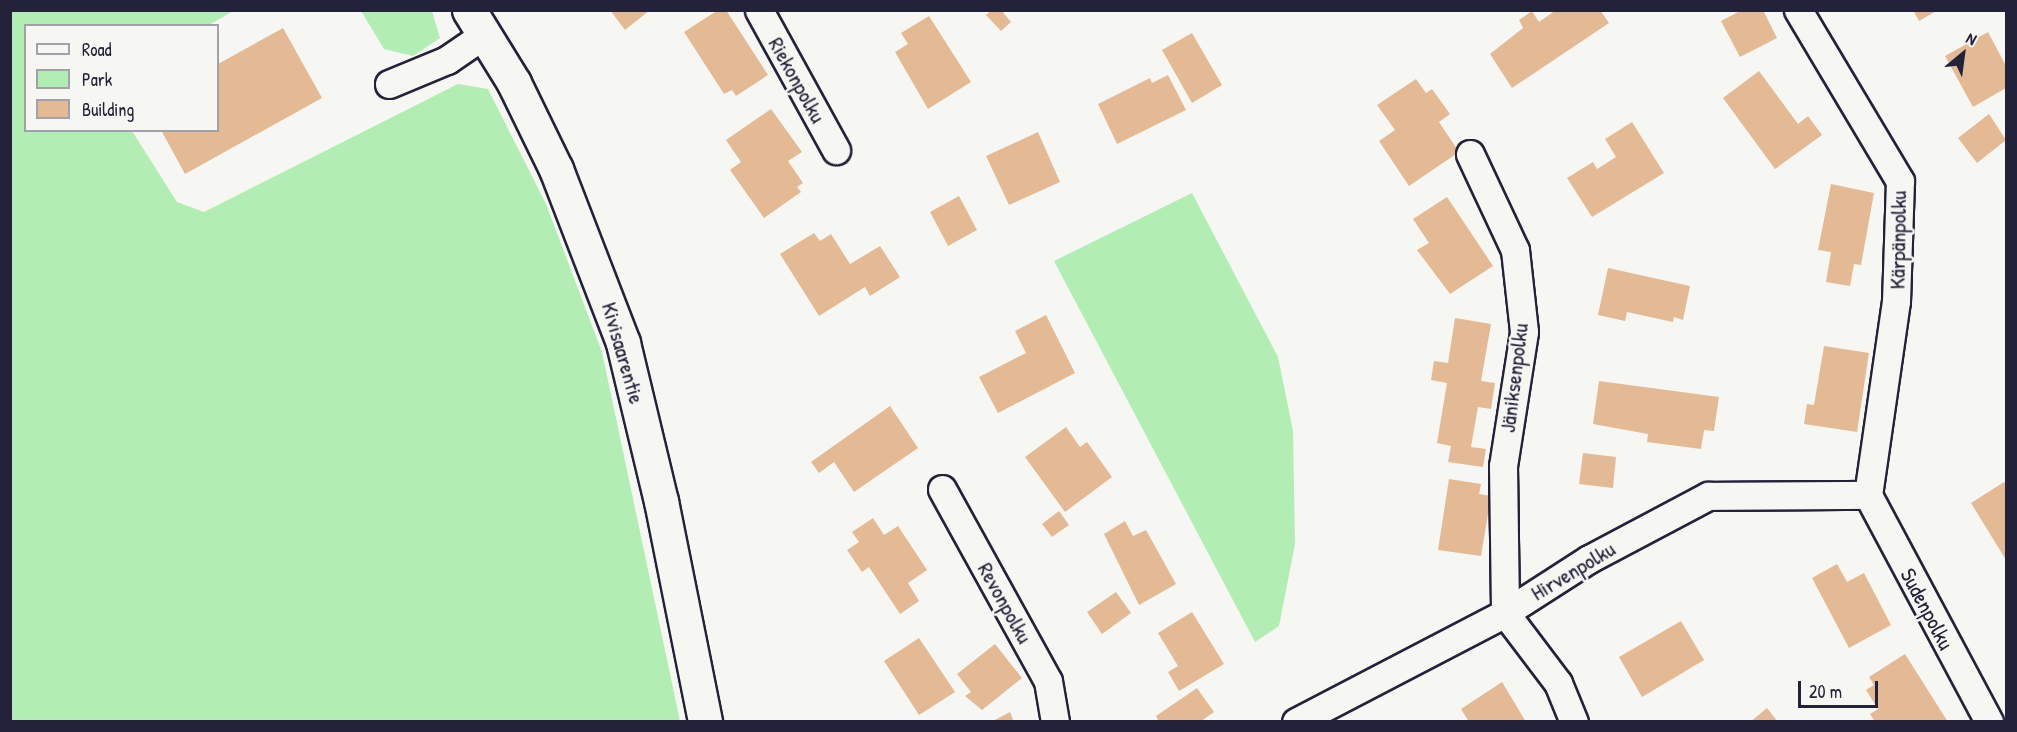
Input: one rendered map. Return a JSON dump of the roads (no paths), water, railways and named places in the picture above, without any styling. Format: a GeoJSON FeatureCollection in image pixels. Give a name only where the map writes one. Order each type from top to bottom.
{"type":"FeatureCollection","features":[{"type":"Feature","properties":{"kind":"street","name":"Riekonpolku"},"geometry":{"type":"LineString","coordinates":[[759,10],[836,150]]}},
{"type":"Feature","properties":{"kind":"street","name":"Kärpänpolku"},"geometry":{"type":"LineString","coordinates":[[1798,10],[1900,181],[1896,301],[1868,495]]}},
{"type":"Feature","properties":{"kind":"street"},"geometry":{"type":"LineString","coordinates":[[389,84],[447,60],[477,22]]}},
{"type":"Feature","properties":{"kind":"street","name":"Kivisaarentie"},"geometry":{"type":"LineString","coordinates":[[477,22],[514,83],[556,169],[623,343],[661,501],[705,722]]}},
{"type":"Feature","properties":{"kind":"street","name":"Jäniksenpolku"},"geometry":{"type":"LineString","coordinates":[[1470,154],[1515,250],[1524,332],[1503,466],[1505,613]]}},
{"type":"Feature","properties":{"kind":"street","name":"Revonpolku"},"geometry":{"type":"LineString","coordinates":[[942,489],[1048,681],[1055,722]]}},
{"type":"Feature","properties":{"kind":"street","name":"Hirvenpolku"},"geometry":{"type":"LineString","coordinates":[[1296,722],[1505,613],[1589,559],[1708,496],[1868,495]]}},
{"type":"Feature","properties":{"kind":"street","name":"Sudenpolku"},"geometry":{"type":"LineString","coordinates":[[1868,495],[1989,722]]}},
{"type":"Feature","properties":{"kind":"street"},"geometry":{"type":"LineString","coordinates":[[1505,613],[1558,683],[1574,722]]}}]}
